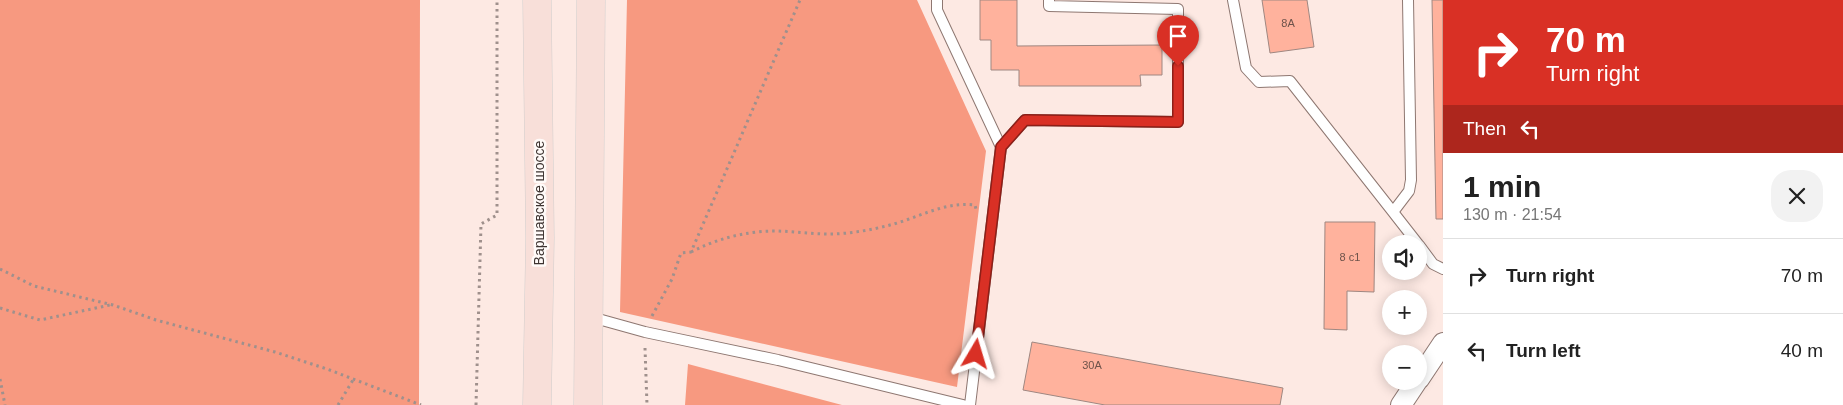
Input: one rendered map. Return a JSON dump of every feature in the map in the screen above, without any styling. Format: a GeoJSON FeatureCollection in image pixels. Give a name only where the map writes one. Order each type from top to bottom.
{"type":"FeatureCollection","features":[{"type":"Feature","properties":{"kind":"main road","name":"Варшавское шоссе"},"geometry":{"type":"LineString","coordinates":[[537,0],[540,238],[537,405]]}},
{"type":"Feature","properties":{"kind":"main road"},"geometry":{"type":"LineString","coordinates":[[588,405],[591,0]]}},
{"type":"Feature","properties":{"kind":"street"},"geometry":{"type":"LineString","coordinates":[[1427,367],[1443,343]]}},
{"type":"Feature","properties":{"kind":"street"},"geometry":{"type":"LineString","coordinates":[[1401,405],[1411,390]]}},
{"type":"Feature","properties":{"kind":"lane"},"geometry":{"type":"LineString","coordinates":[[937,0],[938,10],[1001,147],[970,405]]}},
{"type":"Feature","properties":{"kind":"lane"},"geometry":{"type":"LineString","coordinates":[[1001,147],[1025,120],[1178,122],[1178,10],[1049,6],[1049,0]]}},
{"type":"Feature","properties":{"kind":"lane"},"geometry":{"type":"LineString","coordinates":[[1233,0],[1246,68],[1259,82],[1290,81],[1411,235]]}},
{"type":"Feature","properties":{"kind":"lane"},"geometry":{"type":"LineString","coordinates":[[1394,212],[1409,192],[1411,180],[1408,0]]}},
{"type":"Feature","properties":{"kind":"lane"},"geometry":{"type":"LineString","coordinates":[[1427,256],[1433,264],[1443,269]]}},
{"type":"Feature","properties":{"kind":"lane"},"geometry":{"type":"LineString","coordinates":[[590,317],[644,332],[778,360],[963,405]]}},
{"type":"Feature","properties":{"kind":"path"},"geometry":{"type":"LineString","coordinates":[[476,405],[481,224],[497,215],[498,0]]}},
{"type":"Feature","properties":{"kind":"path"},"geometry":{"type":"LineString","coordinates":[[691,252],[800,0]]}},
{"type":"Feature","properties":{"kind":"path"},"geometry":{"type":"LineString","coordinates":[[647,405],[644,332],[672,279],[681,253],[691,252],[716,240],[757,232],[788,231],[830,234],[863,231],[891,225],[961,203],[974,205],[990,242]]}},
{"type":"Feature","properties":{"kind":"path"},"geometry":{"type":"LineString","coordinates":[[0,269],[34,286],[113,304],[156,320],[275,352],[421,405]]}},
{"type":"Feature","properties":{"kind":"path"},"geometry":{"type":"LineString","coordinates":[[0,308],[40,320],[113,304]]}},
{"type":"Feature","properties":{"kind":"path"},"geometry":{"type":"LineString","coordinates":[[0,379],[5,405]]}},
{"type":"Feature","properties":{"kind":"path"},"geometry":{"type":"LineString","coordinates":[[338,405],[354,380]]}},
{"type":"Feature","properties":{"kind":"shaded area"},"geometry":{"type":"Polygon","coordinates":[[[0,0],[420,0],[419,405],[0,405],[0,0]]]}},
{"type":"Feature","properties":{"kind":"shaded area"},"geometry":{"type":"Polygon","coordinates":[[[627,0],[917,0],[986,151],[957,387],[620,312],[627,0]]]}},
{"type":"Feature","properties":{"kind":"shaded area"},"geometry":{"type":"Polygon","coordinates":[[[688,364],[842,405],[685,405],[688,364]]]}},
{"type":"Feature","properties":{"kind":"building"},"geometry":{"type":"Polygon","coordinates":[[[980,0],[1017,0],[1017,46],[1162,45],[1162,75],[1140,75],[1141,86],[1019,86],[1019,70],[991,70],[991,40],[980,40],[980,0]]]}},
{"type":"Feature","properties":{"kind":"building"},"geometry":{"type":"Polygon","coordinates":[[[1262,0],[1307,0],[1314,47],[1270,53],[1262,0]]]}},
{"type":"Feature","properties":{"kind":"building"},"geometry":{"type":"Polygon","coordinates":[[[1432,0],[1443,0],[1443,219],[1436,219],[1432,0]]]}},
{"type":"Feature","properties":{"kind":"building"},"geometry":{"type":"Polygon","coordinates":[[[1325,222],[1375,222],[1374,292],[1347,291],[1347,330],[1324,329],[1325,222]]]}},
{"type":"Feature","properties":{"kind":"building"},"geometry":{"type":"Polygon","coordinates":[[[1032,342],[1283,388],[1280,405],[1105,405],[1023,390],[1032,342]]]}},
{"type":"Feature","properties":{"kind":"route"},"geometry":{"type":"LineString","coordinates":[[976,354],[1001,147],[1025,120],[1178,122],[1178,66]]}}]}
